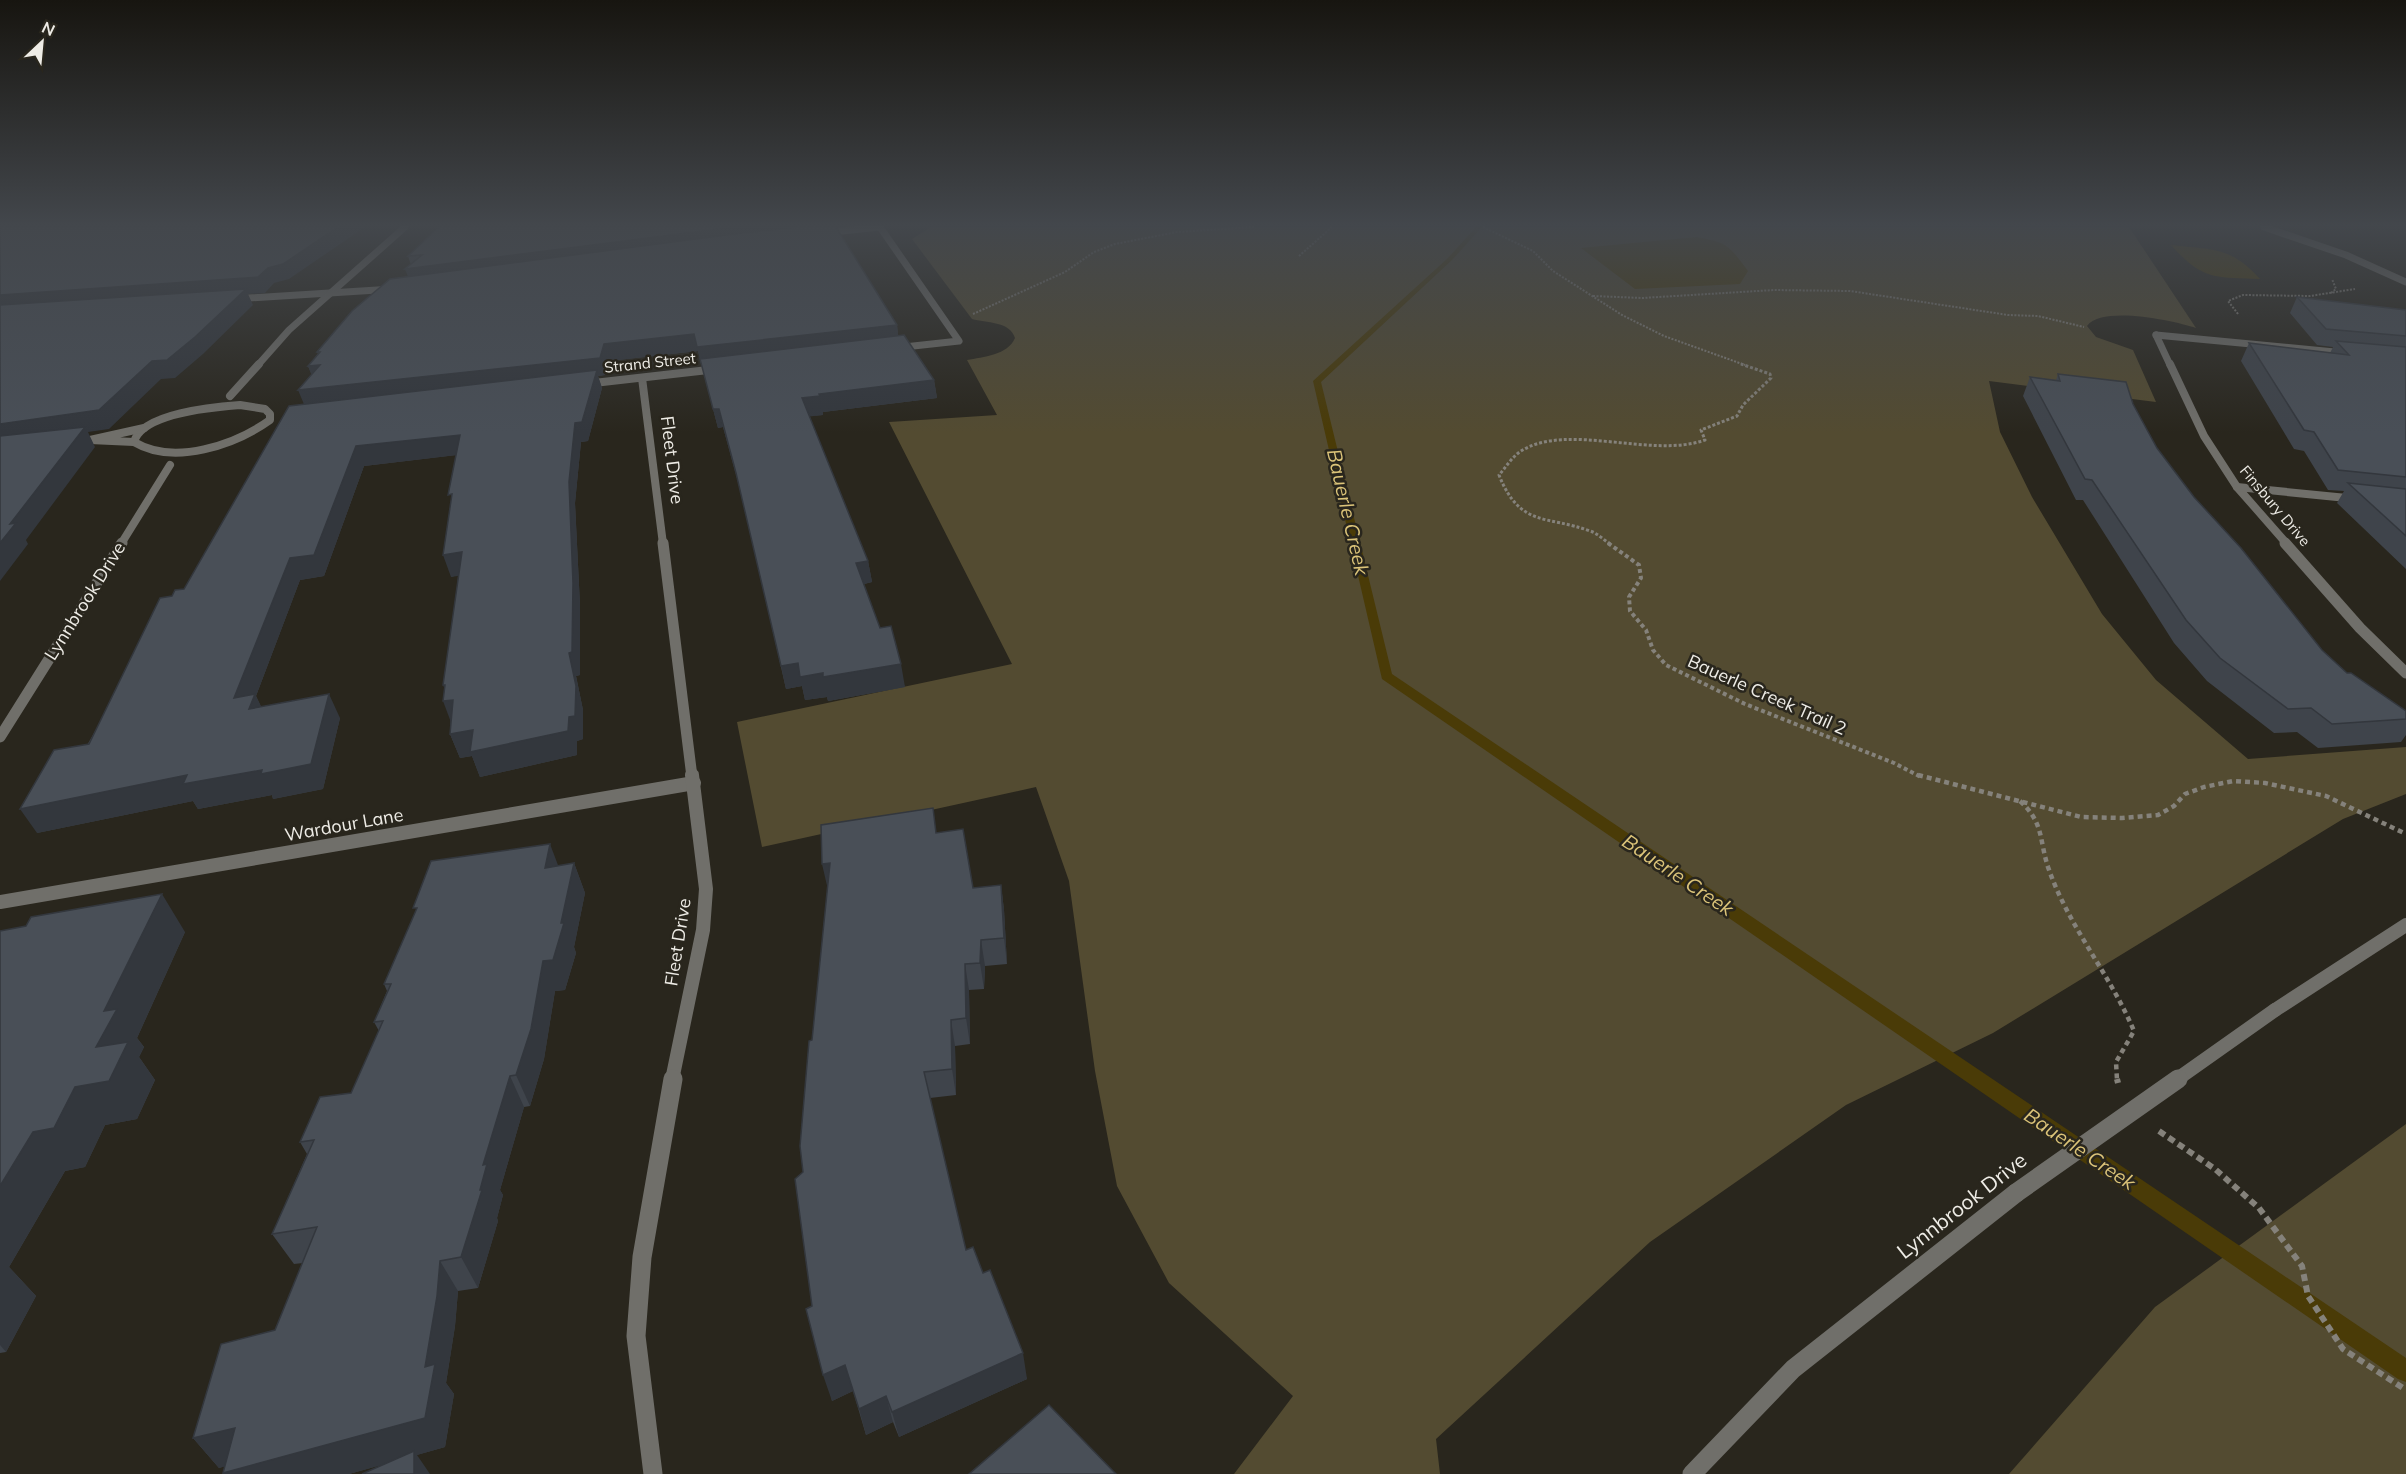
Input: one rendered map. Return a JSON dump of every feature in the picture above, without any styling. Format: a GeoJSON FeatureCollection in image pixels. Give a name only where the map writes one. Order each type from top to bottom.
{"type":"FeatureCollection","features":[{"type":"Feature","properties":{"kind":"street"},"geometry":{"type":"LineString","coordinates":[[220,300],[285,296]]}},
{"type":"Feature","properties":{"kind":"street"},"geometry":{"type":"LineString","coordinates":[[200,409],[230,396],[289,330],[325,296]]}},
{"type":"Feature","properties":{"kind":"street"},"geometry":{"type":"LineString","coordinates":[[888,349],[959,341],[928,296]]}},
{"type":"Feature","properties":{"kind":"street","name":"Finsbury Drive"},"geometry":{"type":"LineString","coordinates":[[2357,354],[2156,335],[2204,436],[2237,487],[2360,628],[2406,673]]}},
{"type":"Feature","properties":{"kind":"street","name":"Strand Street"},"geometry":{"type":"LineString","coordinates":[[571,386],[724,368]]}},
{"type":"Feature","properties":{"kind":"street","name":"Fleet Drive"},"geometry":{"type":"LineString","coordinates":[[642,378],[706,889],[703,930],[658,1146],[642,1257],[636,1336],[652,1474]]}},
{"type":"Feature","properties":{"kind":"street"},"geometry":{"type":"LineString","coordinates":[[230,396],[240,405]]}},
{"type":"Feature","properties":{"kind":"street"},"geometry":{"type":"LineString","coordinates":[[90,441],[145,428],[169,417],[200,409],[254,406],[282,418],[249,435],[208,447],[170,465],[158,451]]}},
{"type":"Feature","properties":{"kind":"street"},"geometry":{"type":"LineString","coordinates":[[262,427],[270,420],[270,414]]}},
{"type":"Feature","properties":{"kind":"street"},"geometry":{"type":"LineString","coordinates":[[134,442],[136,435],[145,428]]}},
{"type":"Feature","properties":{"kind":"street"},"geometry":{"type":"LineString","coordinates":[[80,442],[134,442],[139,447],[158,451],[208,447]]}},
{"type":"Feature","properties":{"kind":"street","name":"Lynnbrook Drive"},"geometry":{"type":"LineString","coordinates":[[0,737],[170,465]]}},
{"type":"Feature","properties":{"kind":"street"},"geometry":{"type":"LineString","coordinates":[[2237,487],[2372,501]]}},
{"type":"Feature","properties":{"kind":"street","name":"Wardour Lane"},"geometry":{"type":"LineString","coordinates":[[0,902],[694,783]]}},
{"type":"Feature","properties":{"kind":"street","name":"Lynnbrook Drive"},"geometry":{"type":"LineString","coordinates":[[1692,1474],[1793,1369],[2016,1193],[2275,1011],[2406,925]]}},
{"type":"Feature","properties":{"kind":"path"},"geometry":{"type":"LineString","coordinates":[[970,316],[1014,296]]}},
{"type":"Feature","properties":{"kind":"path"},"geometry":{"type":"LineString","coordinates":[[1593,296],[1642,298],[1679,296]]}},
{"type":"Feature","properties":{"kind":"path","name":"Bauerle Creek Trail 2"},"geometry":{"type":"LineString","coordinates":[[1593,296],[1622,315],[1664,336],[1770,374],[1771,378],[1743,405],[1737,416],[1706,426],[1701,430],[1705,440],[1698,445],[1682,447],[1604,440],[1538,443],[1516,453],[1499,475],[1505,490],[1521,508],[1540,520],[1592,531],[1639,565],[1641,578],[1629,597],[1630,611],[1646,630],[1653,650],[1666,665],[1745,704],[1893,763],[1924,779],[1991,792],[2081,817],[2122,818],[2158,814],[2174,806],[2185,794],[2233,781],[2265,783],[2326,796],[2406,834]]}},
{"type":"Feature","properties":{"kind":"path"},"geometry":{"type":"LineString","coordinates":[[1882,296],[2008,315],[2038,316],[2084,327]]}},
{"type":"Feature","properties":{"kind":"path"},"geometry":{"type":"LineString","coordinates":[[2240,296],[2228,301],[2242,321]]}},
{"type":"Feature","properties":{"kind":"path"},"geometry":{"type":"LineString","coordinates":[[2296,296],[2311,296]]}},
{"type":"Feature","properties":{"kind":"shaded area"},"geometry":{"type":"Polygon","coordinates":[[[955,296],[2175,296],[2196,328],[2139,316],[2107,316],[2087,326],[2096,337],[2133,350],[2156,402],[1989,381],[2000,432],[2032,497],[2102,614],[2156,680],[2248,759],[2406,747],[2406,794],[2343,819],[1993,1033],[1846,1105],[1650,1242],[1436,1439],[1440,1474],[1234,1474],[1293,1396],[1169,1283],[1117,1186],[1095,1071],[1069,881],[1036,787],[762,847],[737,722],[1012,664],[889,422],[997,415],[967,360],[1001,352],[1012,344],[1015,338],[1008,328],[972,319],[955,296]]]}},
{"type":"Feature","properties":{"kind":"shaded area"},"geometry":{"type":"Polygon","coordinates":[[[2406,1124],[2406,1474],[2009,1474],[2155,1307],[2406,1124]]]}},
{"type":"Feature","properties":{"kind":"building"},"geometry":{"type":"Polygon","coordinates":[[[142,296],[239,296],[167,360],[152,361],[99,410],[0,424],[0,305],[142,296]]]}},
{"type":"Feature","properties":{"kind":"building"},"geometry":{"type":"Polygon","coordinates":[[[370,296],[879,296],[897,325],[697,347],[694,334],[604,344],[600,358],[298,390],[320,365],[308,366],[320,352],[317,352],[352,311],[370,296]]]}},
{"type":"Feature","properties":{"kind":"building"},"geometry":{"type":"Polygon","coordinates":[[[2297,297],[2406,310],[2406,336],[2326,329],[2297,297]]]}},
{"type":"Feature","properties":{"kind":"building"},"geometry":{"type":"Polygon","coordinates":[[[904,335],[934,380],[802,398],[868,561],[856,563],[880,628],[891,626],[901,664],[823,677],[823,673],[800,677],[798,663],[781,666],[736,473],[719,409],[713,409],[700,359],[904,335]]]}},
{"type":"Feature","properties":{"kind":"building"},"geometry":{"type":"Polygon","coordinates":[[[2336,341],[2406,347],[2406,477],[2338,470],[2314,432],[2304,430],[2249,343],[2349,355],[2336,341]]]}},
{"type":"Feature","properties":{"kind":"building"},"geometry":{"type":"Polygon","coordinates":[[[597,370],[582,422],[575,423],[569,482],[573,583],[572,652],[569,653],[576,686],[575,716],[569,717],[568,731],[470,752],[473,730],[450,734],[453,700],[443,701],[445,685],[443,685],[462,552],[443,555],[452,494],[448,495],[460,435],[356,446],[314,555],[290,558],[234,698],[255,694],[249,709],[329,694],[311,764],[261,774],[262,770],[183,784],[187,775],[20,809],[54,750],[89,744],[160,598],[172,596],[175,590],[184,589],[289,406],[597,370]]]}},
{"type":"Feature","properties":{"kind":"building"},"geometry":{"type":"Polygon","coordinates":[[[2058,374],[2126,382],[2133,404],[2157,448],[2194,497],[2241,548],[2322,650],[2347,673],[2351,673],[2406,711],[2406,719],[2332,724],[2311,708],[2288,709],[2220,658],[2186,620],[2092,480],[2085,479],[2030,377],[2060,381],[2058,374]]]}},
{"type":"Feature","properties":{"kind":"building"},"geometry":{"type":"Polygon","coordinates":[[[85,427],[10,524],[16,523],[0,543],[0,436],[85,427]]]}},
{"type":"Feature","properties":{"kind":"building"},"geometry":{"type":"Polygon","coordinates":[[[2348,483],[2406,489],[2406,536],[2348,483]]]}},
{"type":"Feature","properties":{"kind":"building"},"geometry":{"type":"Polygon","coordinates":[[[933,808],[936,833],[963,829],[973,888],[1001,885],[1004,938],[981,940],[980,963],[965,964],[966,1018],[951,1020],[952,1069],[924,1072],[966,1250],[973,1247],[983,1273],[990,1270],[1023,1353],[892,1412],[886,1396],[859,1409],[845,1365],[823,1375],[806,1309],[812,1306],[795,1179],[803,1172],[800,1146],[809,1041],[812,1040],[830,863],[822,864],[821,825],[933,808]]]}},
{"type":"Feature","properties":{"kind":"building"},"geometry":{"type":"Polygon","coordinates":[[[550,844],[545,868],[574,863],[561,923],[564,923],[553,960],[543,961],[531,1029],[516,1075],[510,1076],[483,1165],[487,1164],[480,1190],[482,1190],[461,1257],[440,1261],[437,1296],[425,1367],[435,1364],[425,1418],[223,1473],[235,1428],[193,1438],[221,1344],[275,1330],[317,1227],[272,1234],[314,1140],[300,1142],[320,1097],[351,1093],[383,1021],[374,1022],[391,984],[384,984],[417,908],[413,908],[431,861],[550,844]]]}},
{"type":"Feature","properties":{"kind":"building"},"geometry":{"type":"Polygon","coordinates":[[[162,894],[104,1011],[117,1009],[96,1047],[128,1042],[109,1081],[75,1087],[54,1128],[33,1132],[0,1186],[0,931],[26,926],[31,917],[162,894]]]}},
{"type":"Feature","properties":{"kind":"building"},"geometry":{"type":"Polygon","coordinates":[[[1049,1405],[1116,1474],[969,1474],[1049,1405]]]}},
{"type":"Feature","properties":{"kind":"building"},"geometry":{"type":"Polygon","coordinates":[[[414,1451],[414,1474],[362,1474],[414,1451]]]}},
{"type":"Feature","properties":{"kind":"waterway","name":"Bauerle Creek"},"geometry":{"type":"LineString","coordinates":[[1410,296],[1317,381],[1386,676],[2406,1371]]}}]}
